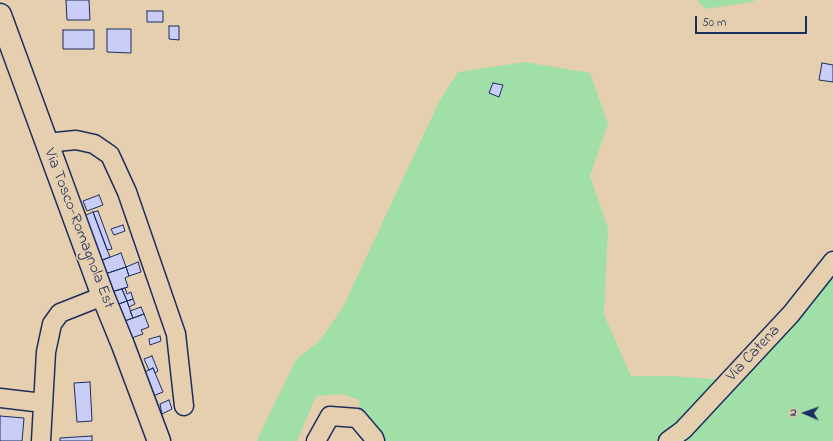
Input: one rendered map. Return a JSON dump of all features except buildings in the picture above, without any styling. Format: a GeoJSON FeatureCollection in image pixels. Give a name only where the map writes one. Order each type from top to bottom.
{"type":"FeatureCollection","features":[{"type":"Feature","properties":{"kind":"main road","name":"Via Tosco-Romagnola Est"},"geometry":{"type":"LineString","coordinates":[[0,15],[103,296],[159,441]]}},
{"type":"Feature","properties":{"kind":"street"},"geometry":{"type":"LineString","coordinates":[[46,142],[76,140],[94,144],[110,155],[127,192],[176,334],[184,406]]}},
{"type":"Feature","properties":{"kind":"street","name":"Via Catena"},"geometry":{"type":"LineString","coordinates":[[668,441],[683,430],[785,320],[833,261]]}},
{"type":"Feature","properties":{"kind":"street"},"geometry":{"type":"LineString","coordinates":[[41,441],[46,352],[52,324],[60,313],[103,296]]}},
{"type":"Feature","properties":{"kind":"street"},"geometry":{"type":"LineString","coordinates":[[0,398],[43,403]]}},
{"type":"Feature","properties":{"kind":"street"},"geometry":{"type":"LineString","coordinates":[[316,441],[330,416],[357,418],[375,441]]}},
{"type":"Feature","properties":{"kind":"green space"},"geometry":{"type":"Polygon","coordinates":[[[698,0],[755,0],[752,2],[706,9],[698,2],[698,0]]]}},
{"type":"Feature","properties":{"kind":"green space"},"geometry":{"type":"Polygon","coordinates":[[[525,62],[590,73],[608,124],[590,176],[608,228],[604,315],[631,376],[672,376],[742,381],[833,268],[833,441],[362,441],[359,400],[343,394],[316,396],[297,441],[257,441],[296,360],[319,341],[342,309],[440,100],[458,72],[525,62]]]}}]}
